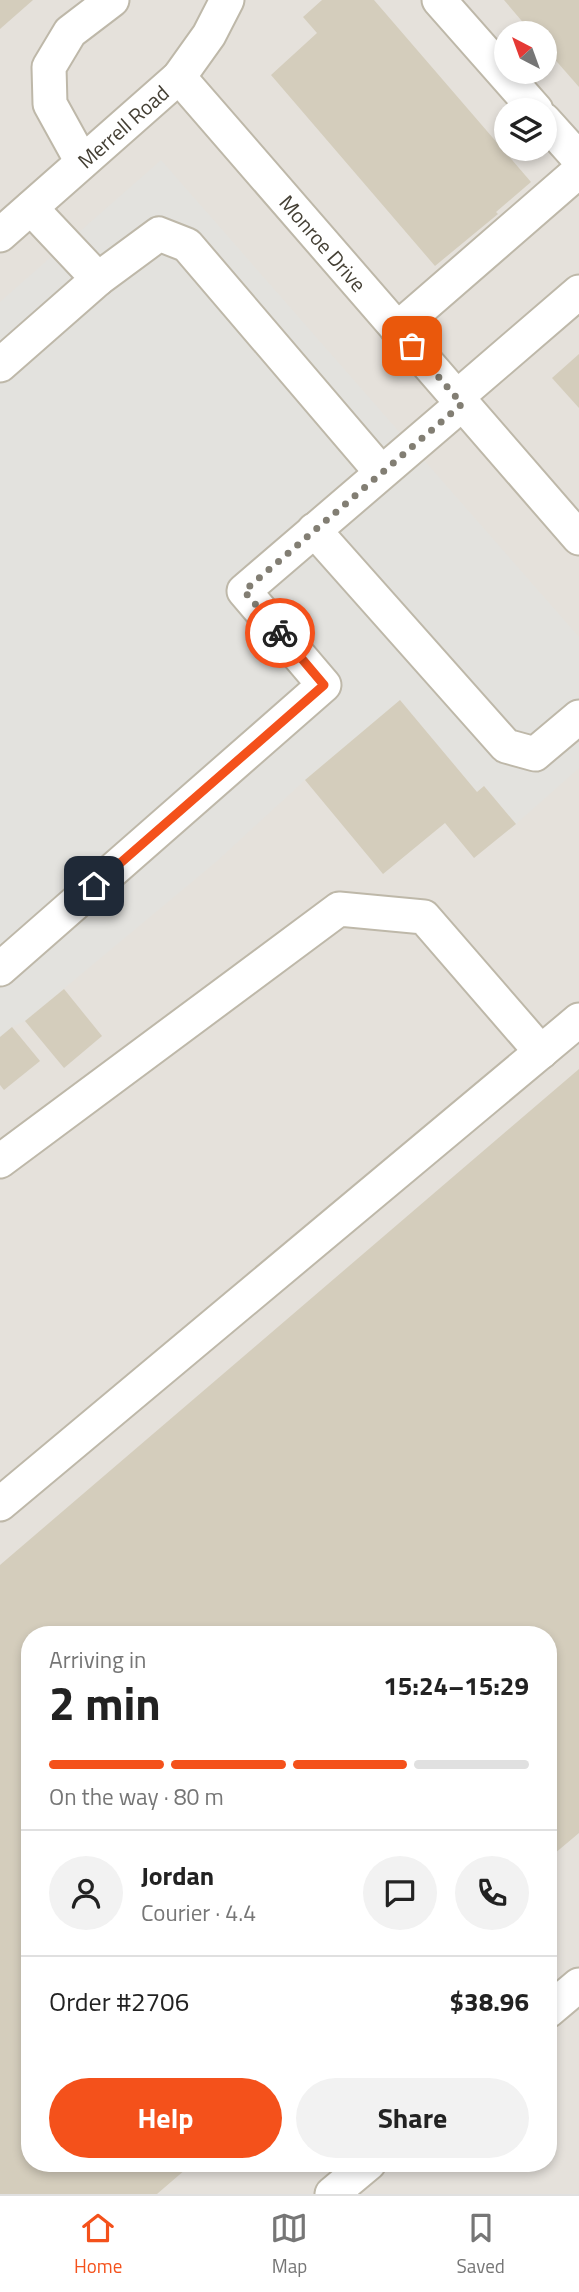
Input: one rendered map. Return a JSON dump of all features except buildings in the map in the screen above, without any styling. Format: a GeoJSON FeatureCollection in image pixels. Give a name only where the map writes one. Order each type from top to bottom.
{"type":"FeatureCollection","features":[{"type":"Feature","properties":{"kind":"street"},"geometry":{"type":"LineString","coordinates":[[82,162],[50,104],[49,67],[70,32],[112,0]]}},
{"type":"Feature","properties":{"kind":"street","name":"Merrell Road"},"geometry":{"type":"LineString","coordinates":[[0,235],[179,77],[209,35],[227,0]]}},
{"type":"Feature","properties":{"kind":"street"},"geometry":{"type":"LineString","coordinates":[[439,0],[525,98]]}},
{"type":"Feature","properties":{"kind":"street","name":"Monroe Drive"},"geometry":{"type":"LineString","coordinates":[[179,77],[579,538]]}},
{"type":"Feature","properties":{"kind":"street"},"geometry":{"type":"LineString","coordinates":[[557,134],[579,159]]}},
{"type":"Feature","properties":{"kind":"street"},"geometry":{"type":"LineString","coordinates":[[397,329],[579,171]]}},
{"type":"Feature","properties":{"kind":"street"},"geometry":{"type":"LineString","coordinates":[[31,208],[98,279]]}},
{"type":"Feature","properties":{"kind":"street"},"geometry":{"type":"LineString","coordinates":[[0,365],[98,279],[159,234],[187,245],[381,472]]}},
{"type":"Feature","properties":{"kind":"street"},"geometry":{"type":"LineString","coordinates":[[0,969],[324,685],[244,591],[381,472],[579,292]]}},
{"type":"Feature","properties":{"kind":"street"},"geometry":{"type":"LineString","coordinates":[[314,530],[506,746],[535,754],[579,717]]}},
{"type":"Feature","properties":{"kind":"street"},"geometry":{"type":"LineString","coordinates":[[0,1161],[339,909],[424,917],[541,1052]]}},
{"type":"Feature","properties":{"kind":"street"},"geometry":{"type":"LineString","coordinates":[[0,1504],[579,1020]]}},
{"type":"Feature","properties":{"kind":"street"},"geometry":{"type":"LineString","coordinates":[[557,2003],[579,1985]]}},
{"type":"Feature","properties":{"kind":"street"},"geometry":{"type":"LineString","coordinates":[[332,2194],[358,2172]]}},
{"type":"Feature","properties":{"kind":"shaded area"},"geometry":{"type":"Polygon","coordinates":[[[0,0],[579,0],[579,2194],[0,2194],[0,0]]]}},
{"type":"Feature","properties":{"kind":"shaded area"},"geometry":{"type":"Polygon","coordinates":[[[161,160],[579,637],[579,768],[516,824],[484,786],[477,792],[400,700],[305,780],[217,861],[25,1021],[0,1037],[0,302],[161,160]]]}},
{"type":"Feature","properties":{"kind":"way so far"},"geometry":{"type":"LineString","coordinates":[[280,633],[244,591],[462,404],[412,346]]}},
{"type":"Feature","properties":{"kind":"route"},"geometry":{"type":"LineString","coordinates":[[94,886],[324,685],[280,633]]}}]}
